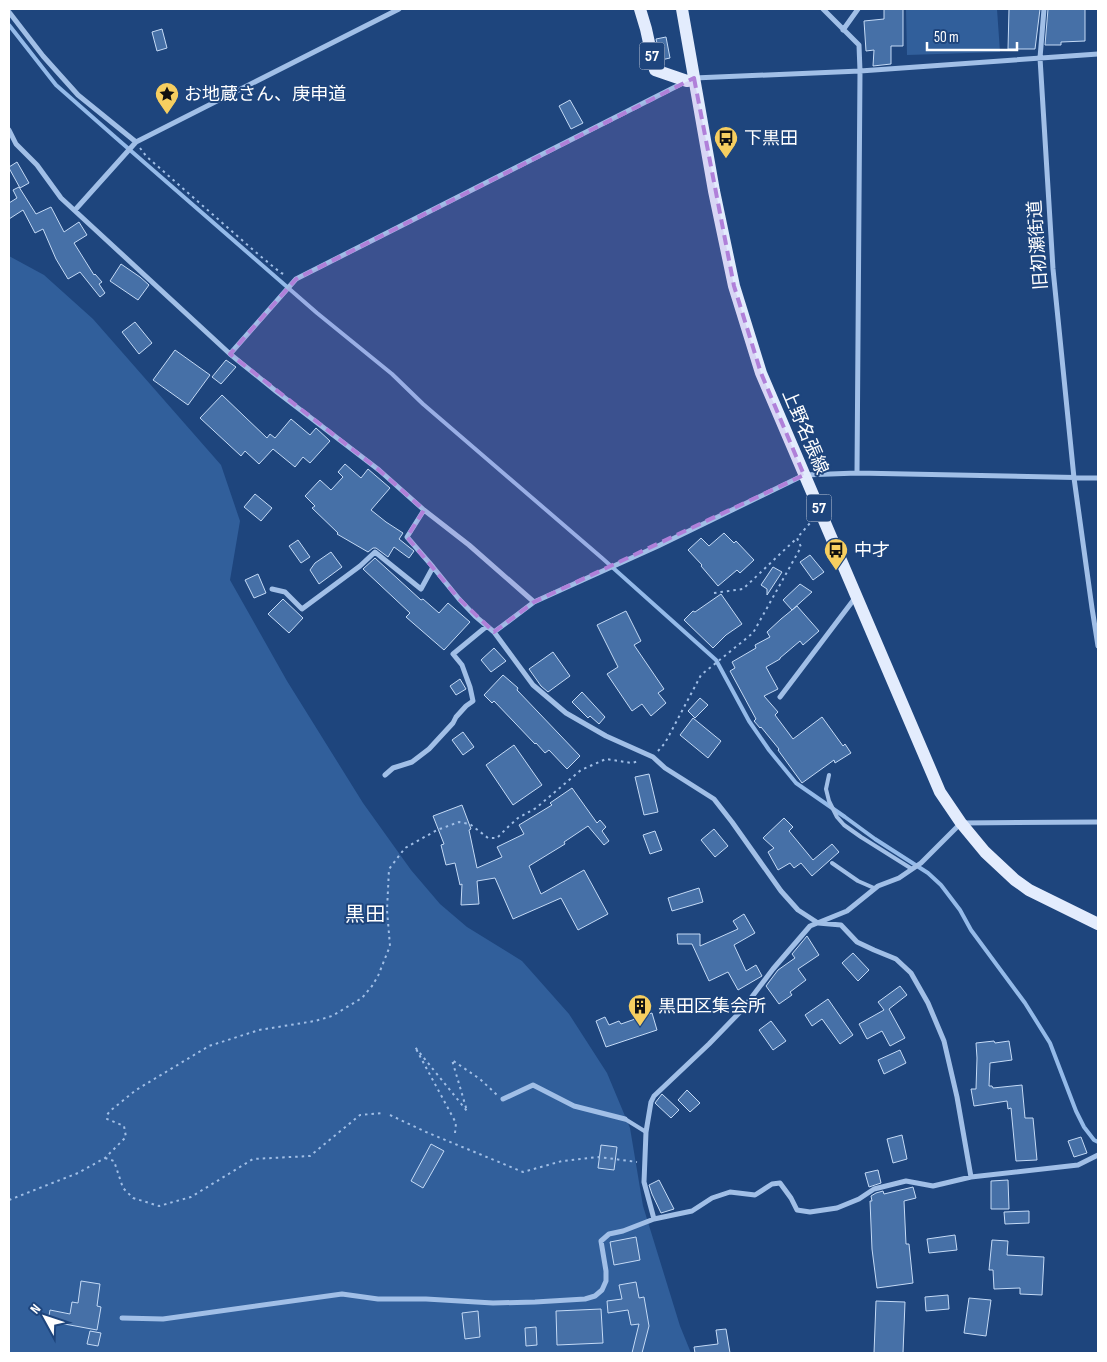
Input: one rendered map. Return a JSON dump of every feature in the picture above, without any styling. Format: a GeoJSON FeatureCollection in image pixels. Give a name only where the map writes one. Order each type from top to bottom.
{"type":"FeatureCollection","features":[{"type":"Feature","properties":{"kind":"main road","name":"57"},"geometry":{"type":"LineString","coordinates":[[640,9],[655,70],[690,79]]}},
{"type":"Feature","properties":{"kind":"main road","name":"上野名張線"},"geometry":{"type":"LineString","coordinates":[[682,9],[690,79],[734,286],[761,374],[940,792],[961,823],[985,852],[1015,880],[1029,890],[1098,924]]}},
{"type":"Feature","properties":{"kind":"street"},"geometry":{"type":"LineString","coordinates":[[75,210],[136,142],[399,9]]}},
{"type":"Feature","properties":{"kind":"street"},"geometry":{"type":"LineString","coordinates":[[822,9],[858,45],[860,71],[857,473]]}},
{"type":"Feature","properties":{"kind":"street"},"geometry":{"type":"LineString","coordinates":[[843,30],[858,9]]}},
{"type":"Feature","properties":{"kind":"street","name":"旧初瀬街道"},"geometry":{"type":"LineString","coordinates":[[1044,9],[1040,58],[1053,269],[1074,478],[1098,646]]}},
{"type":"Feature","properties":{"kind":"street"},"geometry":{"type":"LineString","coordinates":[[9,12],[78,95],[136,142]]}},
{"type":"Feature","properties":{"kind":"street"},"geometry":{"type":"LineString","coordinates":[[230,354],[296,279],[690,79],[860,71],[1098,54]]}},
{"type":"Feature","properties":{"kind":"street"},"geometry":{"type":"LineString","coordinates":[[9,130],[16,144],[37,164],[61,198],[230,354],[379,470],[534,602]]}},
{"type":"Feature","properties":{"kind":"street"},"geometry":{"type":"LineString","coordinates":[[494,632],[534,602],[606,570],[804,475],[857,473],[1098,478]]}},
{"type":"Feature","properties":{"kind":"street"},"geometry":{"type":"LineString","coordinates":[[424,510],[407,537],[459,600],[474,616],[494,632],[533,685],[566,713],[606,736],[653,757],[665,768],[714,799],[798,910],[818,923],[841,925],[857,942],[896,958],[911,973],[928,1003],[944,1041],[957,1097],[971,1177]]}},
{"type":"Feature","properties":{"kind":"street"},"geometry":{"type":"LineString","coordinates":[[272,590],[285,592],[302,609],[360,566],[375,552],[421,589],[433,567]]}},
{"type":"Feature","properties":{"kind":"street"},"geometry":{"type":"LineString","coordinates":[[780,697],[857,595]]}},
{"type":"Feature","properties":{"kind":"street"},"geometry":{"type":"LineString","coordinates":[[385,775],[393,768],[412,762],[421,756],[442,735],[466,706],[473,701],[462,665],[452,654],[486,626]]}},
{"type":"Feature","properties":{"kind":"street"},"geometry":{"type":"LineString","coordinates":[[654,1219],[644,1182],[646,1132],[651,1102],[654,1096],[710,1044],[742,1010],[773,969],[810,926],[846,911],[874,888],[899,878],[921,863],[961,823],[1098,822]]}},
{"type":"Feature","properties":{"kind":"street"},"geometry":{"type":"LineString","coordinates":[[503,1100],[533,1085],[574,1106],[625,1119]]}},
{"type":"Feature","properties":{"kind":"street"},"geometry":{"type":"LineString","coordinates":[[122,1318],[163,1319],[342,1294],[378,1298],[493,1303],[585,1299],[595,1296],[602,1290],[606,1281],[602,1241],[609,1234],[623,1231],[654,1219],[692,1211],[712,1198],[730,1192],[755,1195],[772,1184],[780,1184],[791,1198],[797,1210],[810,1212],[837,1208],[859,1199],[874,1189],[906,1182],[933,1186],[971,1177],[1078,1165],[1098,1155]]}},
{"type":"Feature","properties":{"kind":"lane"},"geometry":{"type":"LineString","coordinates":[[829,775],[826,789],[829,801],[837,817],[844,825],[912,869]]}},
{"type":"Feature","properties":{"kind":"lane"},"geometry":{"type":"LineString","coordinates":[[832,862],[858,881],[874,888]]}},
{"type":"Feature","properties":{"kind":"lane"},"geometry":{"type":"LineString","coordinates":[[625,1119],[646,1132]]}},
{"type":"Feature","properties":{"kind":"path"},"geometry":{"type":"LineString","coordinates":[[136,142],[146,156],[259,255],[281,273],[296,279]]}},
{"type":"Feature","properties":{"kind":"path"},"geometry":{"type":"LineString","coordinates":[[714,593],[743,589],[821,511]]}},
{"type":"Feature","properties":{"kind":"path"},"geometry":{"type":"LineString","coordinates":[[9,1200],[78,1173],[104,1158],[126,1137],[124,1126],[109,1121],[106,1119],[107,1115],[136,1090],[209,1046],[259,1030],[315,1021],[332,1016],[362,998],[378,976],[390,946],[387,910],[389,869],[405,848],[437,830],[459,822],[470,824],[488,838],[497,838],[518,818],[536,808],[581,770],[606,759],[632,763],[653,757],[665,742],[701,675],[753,633],[801,547],[796,538]]}},
{"type":"Feature","properties":{"kind":"path"},"geometry":{"type":"LineString","coordinates":[[455,1133],[456,1124],[415,1047],[467,1111],[452,1060],[480,1079],[503,1100]]}},
{"type":"Feature","properties":{"kind":"path"},"geometry":{"type":"LineString","coordinates":[[104,1158],[114,1161],[123,1188],[133,1198],[158,1206],[191,1197],[253,1159],[310,1156],[360,1115],[384,1113]]}},
{"type":"Feature","properties":{"kind":"path"},"geometry":{"type":"LineString","coordinates":[[390,1115],[426,1132],[524,1172],[562,1161],[600,1157],[645,1163]]}},
{"type":"Feature","properties":{"kind":"highlighted area"},"geometry":{"type":"Polygon","coordinates":[[[694,78],[734,286],[761,373],[804,475],[534,602],[494,632],[459,599],[407,537],[424,510],[379,470],[230,354],[296,279],[694,78]]]}},
{"type":"Feature","properties":{"kind":"shaded area"},"geometry":{"type":"Polygon","coordinates":[[[906,9],[997,9],[1000,52],[907,55],[906,9]]]}},
{"type":"Feature","properties":{"kind":"shaded area"},"geometry":{"type":"Polygon","coordinates":[[[9,256],[44,275],[93,319],[221,465],[240,521],[230,580],[287,681],[363,803],[411,870],[440,904],[467,927],[522,961],[569,1014],[607,1073],[630,1128],[643,1206],[680,1326],[691,1353],[9,1353],[9,256]]]}},
{"type":"Feature","properties":{"kind":"building"},"geometry":{"type":"Polygon","coordinates":[[[884,9],[903,9],[903,46],[891,46],[891,64],[873,66],[874,50],[866,51],[864,21],[884,19],[884,9]]]}},
{"type":"Feature","properties":{"kind":"building"},"geometry":{"type":"Polygon","coordinates":[[[1009,9],[1040,9],[1035,49],[1008,49],[1009,9]]]}},
{"type":"Feature","properties":{"kind":"building"},"geometry":{"type":"Polygon","coordinates":[[[1048,9],[1085,9],[1085,41],[1061,42],[1061,45],[1045,45],[1048,9]]]}},
{"type":"Feature","properties":{"kind":"building"},"geometry":{"type":"Polygon","coordinates":[[[162,29],[167,48],[157,51],[152,32],[162,29]]]}},
{"type":"Feature","properties":{"kind":"building"},"geometry":{"type":"Polygon","coordinates":[[[666,37],[670,58],[661,60],[656,39],[666,37]]]}},
{"type":"Feature","properties":{"kind":"building"},"geometry":{"type":"Polygon","coordinates":[[[570,100],[583,123],[571,129],[559,106],[570,100]]]}},
{"type":"Feature","properties":{"kind":"building"},"geometry":{"type":"Polygon","coordinates":[[[17,162],[29,183],[20,188],[9,168],[17,162]]]}},
{"type":"Feature","properties":{"kind":"building"},"geometry":{"type":"Polygon","coordinates":[[[19,187],[36,214],[51,207],[64,232],[79,222],[87,235],[74,243],[94,275],[102,282],[99,284],[105,293],[100,297],[80,272],[68,279],[56,259],[43,229],[35,233],[23,210],[9,219],[9,203],[17,198],[13,190],[19,187]]]}},
{"type":"Feature","properties":{"kind":"building"},"geometry":{"type":"Polygon","coordinates":[[[121,264],[149,285],[138,300],[110,281],[121,264]]]}},
{"type":"Feature","properties":{"kind":"building"},"geometry":{"type":"Polygon","coordinates":[[[135,322],[152,343],[139,354],[122,332],[135,322]]]}},
{"type":"Feature","properties":{"kind":"building"},"geometry":{"type":"Polygon","coordinates":[[[175,350],[210,375],[188,405],[153,380],[175,350]]]}},
{"type":"Feature","properties":{"kind":"building"},"geometry":{"type":"Polygon","coordinates":[[[226,360],[236,367],[221,384],[212,377],[226,360]]]}},
{"type":"Feature","properties":{"kind":"building"},"geometry":{"type":"Polygon","coordinates":[[[222,395],[267,438],[270,434],[275,438],[291,419],[310,435],[316,428],[330,441],[310,463],[303,457],[295,467],[273,449],[259,464],[245,451],[241,456],[200,418],[222,395]]]}},
{"type":"Feature","properties":{"kind":"building"},"geometry":{"type":"Polygon","coordinates":[[[345,464],[361,478],[368,469],[390,488],[371,510],[403,533],[399,539],[414,551],[409,558],[394,547],[388,557],[376,548],[368,552],[337,534],[312,508],[315,506],[305,496],[320,480],[331,490],[343,477],[338,472],[345,464]]]}},
{"type":"Feature","properties":{"kind":"building"},"geometry":{"type":"Polygon","coordinates":[[[255,494],[272,508],[261,521],[244,507],[255,494]]]}},
{"type":"Feature","properties":{"kind":"building"},"geometry":{"type":"Polygon","coordinates":[[[724,533],[734,543],[736,541],[754,560],[740,573],[737,570],[718,586],[688,550],[701,538],[709,546],[724,533]]]}},
{"type":"Feature","properties":{"kind":"building"},"geometry":{"type":"Polygon","coordinates":[[[298,540],[310,557],[301,563],[289,546],[298,540]]]}},
{"type":"Feature","properties":{"kind":"building"},"geometry":{"type":"Polygon","coordinates":[[[331,552],[342,567],[319,584],[310,570],[315,563],[331,552]]]}},
{"type":"Feature","properties":{"kind":"building"},"geometry":{"type":"Polygon","coordinates":[[[810,555],[824,572],[813,580],[800,562],[810,555]]]}},
{"type":"Feature","properties":{"kind":"building"},"geometry":{"type":"Polygon","coordinates":[[[375,558],[421,600],[423,599],[439,613],[448,603],[470,622],[444,650],[406,617],[410,613],[363,569],[375,558]]]}},
{"type":"Feature","properties":{"kind":"building"},"geometry":{"type":"Polygon","coordinates":[[[773,567],[782,572],[767,595],[767,589],[761,585],[773,567]]]}},
{"type":"Feature","properties":{"kind":"building"},"geometry":{"type":"Polygon","coordinates":[[[258,574],[266,593],[254,598],[245,580],[258,574]]]}},
{"type":"Feature","properties":{"kind":"building"},"geometry":{"type":"Polygon","coordinates":[[[800,584],[812,592],[792,610],[783,600],[800,584]]]}},
{"type":"Feature","properties":{"kind":"building"},"geometry":{"type":"Polygon","coordinates":[[[721,594],[742,624],[726,635],[713,648],[684,620],[693,611],[695,612],[721,594]]]}},
{"type":"Feature","properties":{"kind":"building"},"geometry":{"type":"Polygon","coordinates":[[[283,599],[303,618],[289,633],[268,614],[283,599]]]}},
{"type":"Feature","properties":{"kind":"building"},"geometry":{"type":"Polygon","coordinates":[[[797,606],[819,631],[803,645],[800,641],[780,659],[766,667],[778,689],[764,696],[778,712],[775,715],[793,739],[822,717],[843,746],[845,744],[851,753],[835,763],[834,760],[802,783],[779,749],[754,721],[756,719],[730,671],[735,668],[732,662],[756,648],[755,645],[770,637],[767,632],[797,606]]]}},
{"type":"Feature","properties":{"kind":"building"},"geometry":{"type":"Polygon","coordinates":[[[626,611],[641,641],[634,645],[664,689],[658,693],[666,703],[651,716],[642,704],[632,711],[607,674],[618,667],[597,625],[626,611]]]}},
{"type":"Feature","properties":{"kind":"building"},"geometry":{"type":"Polygon","coordinates":[[[494,648],[506,661],[491,672],[481,660],[494,648]]]}},
{"type":"Feature","properties":{"kind":"building"},"geometry":{"type":"Polygon","coordinates":[[[553,652],[570,676],[548,692],[541,686],[529,669],[553,652]]]}},
{"type":"Feature","properties":{"kind":"building"},"geometry":{"type":"Polygon","coordinates":[[[503,675],[518,688],[517,690],[580,756],[567,769],[549,750],[545,753],[494,701],[492,703],[484,695],[503,675]]]}},
{"type":"Feature","properties":{"kind":"building"},"geometry":{"type":"Polygon","coordinates":[[[460,679],[466,689],[456,695],[450,686],[460,679]]]}},
{"type":"Feature","properties":{"kind":"building"},"geometry":{"type":"Polygon","coordinates":[[[582,692],[605,717],[599,724],[590,716],[588,718],[572,702],[582,692]]]}},
{"type":"Feature","properties":{"kind":"building"},"geometry":{"type":"Polygon","coordinates":[[[700,698],[708,705],[695,718],[688,711],[700,698]]]}},
{"type":"Feature","properties":{"kind":"building"},"geometry":{"type":"Polygon","coordinates":[[[693,718],[721,741],[708,758],[680,735],[693,718]]]}},
{"type":"Feature","properties":{"kind":"building"},"geometry":{"type":"Polygon","coordinates":[[[463,732],[474,747],[463,755],[452,740],[463,732]]]}},
{"type":"Feature","properties":{"kind":"building"},"geometry":{"type":"Polygon","coordinates":[[[514,745],[542,785],[513,805],[486,765],[514,745]]]}},
{"type":"Feature","properties":{"kind":"building"},"geometry":{"type":"Polygon","coordinates":[[[649,774],[658,812],[644,815],[635,777],[649,774]]]}},
{"type":"Feature","properties":{"kind":"building"},"geometry":{"type":"Polygon","coordinates":[[[572,788],[597,823],[600,820],[606,827],[602,831],[609,841],[604,845],[588,826],[564,842],[565,844],[529,866],[541,894],[584,870],[608,914],[578,930],[561,898],[513,919],[495,878],[477,881],[479,904],[461,905],[462,884],[460,885],[455,863],[446,865],[441,845],[444,844],[433,816],[462,805],[471,829],[469,830],[477,868],[502,857],[497,847],[524,834],[519,825],[552,805],[550,803],[572,788]]]}},
{"type":"Feature","properties":{"kind":"building"},"geometry":{"type":"Polygon","coordinates":[[[784,818],[793,827],[789,831],[813,860],[832,844],[839,852],[812,876],[801,863],[794,868],[790,863],[778,870],[768,852],[774,848],[763,838],[784,818]]]}},
{"type":"Feature","properties":{"kind":"building"},"geometry":{"type":"Polygon","coordinates":[[[714,829],[728,846],[715,857],[701,840],[714,829]]]}},
{"type":"Feature","properties":{"kind":"building"},"geometry":{"type":"Polygon","coordinates":[[[655,831],[662,850],[650,854],[643,835],[655,831]]]}},
{"type":"Feature","properties":{"kind":"building"},"geometry":{"type":"Polygon","coordinates":[[[699,888],[703,902],[672,911],[668,898],[699,888]]]}},
{"type":"Feature","properties":{"kind":"building"},"geometry":{"type":"Polygon","coordinates":[[[744,914],[755,933],[734,945],[746,971],[756,965],[762,976],[738,990],[728,972],[709,981],[692,944],[678,944],[677,934],[700,934],[700,946],[738,929],[733,921],[744,914]]]}},
{"type":"Feature","properties":{"kind":"building"},"geometry":{"type":"Polygon","coordinates":[[[807,936],[819,955],[798,969],[806,980],[790,992],[792,995],[779,1004],[766,986],[778,970],[795,958],[792,954],[807,936]]]}},
{"type":"Feature","properties":{"kind":"building"},"geometry":{"type":"Polygon","coordinates":[[[853,953],[869,970],[858,981],[842,963],[853,953]]]}},
{"type":"Feature","properties":{"kind":"building"},"geometry":{"type":"Polygon","coordinates":[[[900,986],[907,995],[889,1009],[905,1038],[890,1046],[882,1031],[867,1039],[859,1024],[884,1010],[878,1002],[900,986]]]}},
{"type":"Feature","properties":{"kind":"building"},"geometry":{"type":"Polygon","coordinates":[[[828,999],[853,1035],[840,1044],[822,1019],[812,1026],[805,1015],[828,999]]]}},
{"type":"Feature","properties":{"kind":"building"},"geometry":{"type":"Polygon","coordinates":[[[652,1013],[657,1030],[606,1047],[596,1021],[605,1017],[609,1025],[619,1021],[621,1024],[652,1013]]]}},
{"type":"Feature","properties":{"kind":"building"},"geometry":{"type":"Polygon","coordinates":[[[771,1021],[786,1041],[773,1050],[759,1030],[771,1021]]]}},
{"type":"Feature","properties":{"kind":"building"},"geometry":{"type":"Polygon","coordinates":[[[994,1041],[995,1043],[1009,1041],[1012,1060],[990,1063],[989,1086],[993,1088],[1022,1085],[1025,1118],[1033,1118],[1037,1160],[1016,1161],[1011,1108],[1008,1109],[1007,1101],[974,1106],[971,1089],[976,1089],[976,1043],[994,1041]]]}},
{"type":"Feature","properties":{"kind":"building"},"geometry":{"type":"Polygon","coordinates":[[[900,1050],[906,1063],[884,1074],[878,1060],[900,1050]]]}},
{"type":"Feature","properties":{"kind":"building"},"geometry":{"type":"Polygon","coordinates":[[[687,1090],[700,1103],[690,1112],[678,1100],[687,1090]]]}},
{"type":"Feature","properties":{"kind":"building"},"geometry":{"type":"Polygon","coordinates":[[[662,1094],[679,1110],[671,1118],[655,1103],[662,1094]]]}},
{"type":"Feature","properties":{"kind":"building"},"geometry":{"type":"Polygon","coordinates":[[[902,1135],[907,1159],[893,1163],[887,1139],[902,1135]]]}},
{"type":"Feature","properties":{"kind":"building"},"geometry":{"type":"Polygon","coordinates":[[[1081,1137],[1087,1153],[1074,1157],[1068,1141],[1081,1137]]]}},
{"type":"Feature","properties":{"kind":"building"},"geometry":{"type":"Polygon","coordinates":[[[431,1144],[444,1151],[423,1188],[411,1181],[431,1144]]]}},
{"type":"Feature","properties":{"kind":"building"},"geometry":{"type":"Polygon","coordinates":[[[601,1145],[617,1147],[614,1170],[598,1168],[601,1145]]]}},
{"type":"Feature","properties":{"kind":"building"},"geometry":{"type":"Polygon","coordinates":[[[878,1170],[881,1183],[869,1187],[865,1173],[878,1170]]]}},
{"type":"Feature","properties":{"kind":"building"},"geometry":{"type":"Polygon","coordinates":[[[659,1180],[674,1209],[661,1213],[649,1185],[659,1180]]]}},
{"type":"Feature","properties":{"kind":"building"},"geometry":{"type":"Polygon","coordinates":[[[1008,1180],[1009,1209],[991,1209],[991,1181],[1008,1180]]]}},
{"type":"Feature","properties":{"kind":"building"},"geometry":{"type":"Polygon","coordinates":[[[913,1187],[916,1198],[904,1201],[906,1244],[909,1244],[913,1283],[877,1288],[872,1249],[871,1196],[883,1191],[884,1194],[913,1187]]]}},
{"type":"Feature","properties":{"kind":"building"},"geometry":{"type":"Polygon","coordinates":[[[1029,1211],[1029,1223],[1005,1224],[1004,1212],[1029,1211]]]}},
{"type":"Feature","properties":{"kind":"building"},"geometry":{"type":"Polygon","coordinates":[[[955,1235],[957,1250],[929,1253],[927,1239],[955,1235]]]}},
{"type":"Feature","properties":{"kind":"building"},"geometry":{"type":"Polygon","coordinates":[[[636,1237],[640,1260],[614,1265],[610,1242],[636,1237]]]}},
{"type":"Feature","properties":{"kind":"building"},"geometry":{"type":"Polygon","coordinates":[[[992,1240],[1008,1241],[1007,1255],[1044,1257],[1042,1295],[1020,1294],[1020,1288],[994,1289],[993,1270],[989,1270],[992,1240]]]}},
{"type":"Feature","properties":{"kind":"building"},"geometry":{"type":"Polygon","coordinates":[[[81,1281],[100,1284],[97,1306],[101,1307],[97,1330],[48,1321],[50,1310],[70,1314],[72,1302],[78,1303],[81,1281]]]}},
{"type":"Feature","properties":{"kind":"building"},"geometry":{"type":"Polygon","coordinates":[[[636,1282],[639,1298],[644,1297],[649,1326],[642,1353],[632,1353],[639,1324],[631,1325],[628,1310],[608,1313],[607,1301],[622,1299],[619,1285],[636,1282]]]}},
{"type":"Feature","properties":{"kind":"building"},"geometry":{"type":"Polygon","coordinates":[[[948,1295],[949,1309],[926,1311],[925,1297],[948,1295]]]}},
{"type":"Feature","properties":{"kind":"building"},"geometry":{"type":"Polygon","coordinates":[[[969,1298],[991,1300],[986,1336],[964,1333],[969,1298]]]}},
{"type":"Feature","properties":{"kind":"building"},"geometry":{"type":"Polygon","coordinates":[[[876,1301],[905,1302],[903,1353],[874,1353],[876,1301]]]}},
{"type":"Feature","properties":{"kind":"building"},"geometry":{"type":"Polygon","coordinates":[[[601,1309],[603,1343],[557,1345],[556,1311],[601,1309]]]}},
{"type":"Feature","properties":{"kind":"building"},"geometry":{"type":"Polygon","coordinates":[[[478,1311],[480,1337],[465,1339],[462,1313],[478,1311]]]}},
{"type":"Feature","properties":{"kind":"building"},"geometry":{"type":"Polygon","coordinates":[[[536,1327],[537,1345],[526,1346],[525,1328],[536,1327]]]}},
{"type":"Feature","properties":{"kind":"building"},"geometry":{"type":"Polygon","coordinates":[[[726,1329],[730,1353],[695,1353],[694,1347],[718,1344],[716,1330],[726,1329]]]}},
{"type":"Feature","properties":{"kind":"building"},"geometry":{"type":"Polygon","coordinates":[[[90,1331],[101,1333],[98,1346],[87,1344],[90,1331]]]}},
{"type":"Feature","properties":{"kind":"waterway"},"geometry":{"type":"LineString","coordinates":[[9,25],[56,85],[317,313],[392,374],[423,404],[602,558],[716,660],[749,721],[769,750],[796,783],[875,839],[928,873],[941,885],[960,910],[971,930],[1025,1003],[1050,1043],[1076,1111],[1084,1127],[1094,1140],[1098,1142]]}},
{"type":"Feature","properties":{"kind":"place","name":"お地蔵さん、庚申道"},"geometry":{"type":"Point","coordinates":[167,115]}},
{"type":"Feature","properties":{"kind":"place","name":"下黒田"},"geometry":{"type":"Point","coordinates":[726,159]}},
{"type":"Feature","properties":{"kind":"place","name":"中才"},"geometry":{"type":"Point","coordinates":[836,571]}},
{"type":"Feature","properties":{"kind":"place","name":"黒田区集会所"},"geometry":{"type":"Point","coordinates":[640,1027]}},
{"type":"Feature","properties":{"kind":"district","name":"黒田"},"geometry":{"type":"Point","coordinates":[365,915]}}]}
